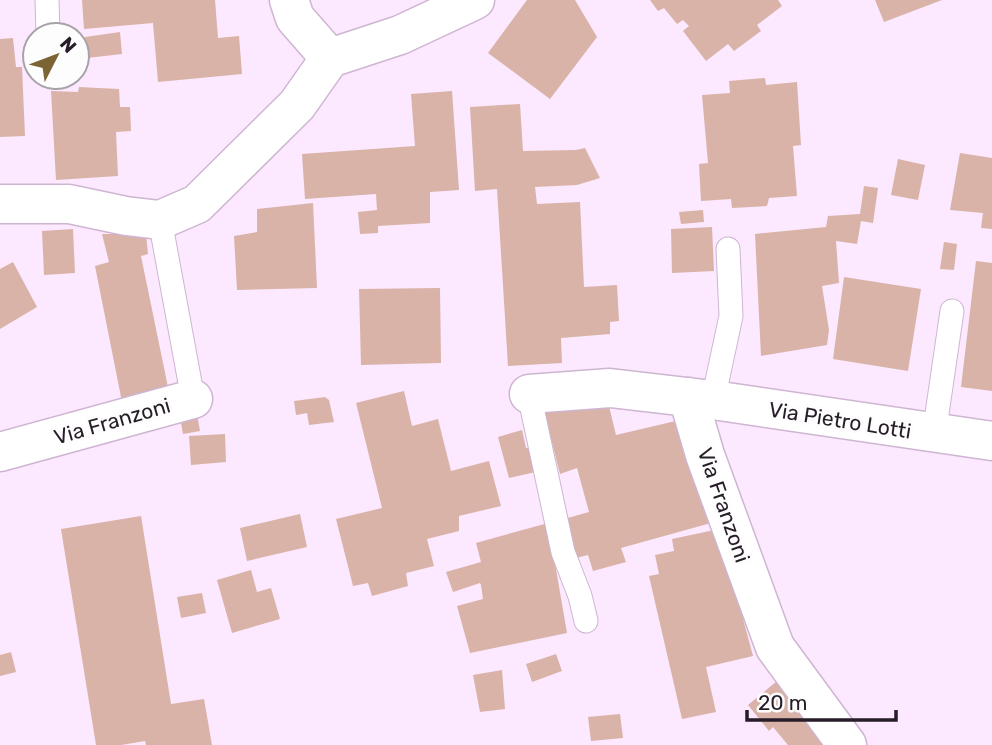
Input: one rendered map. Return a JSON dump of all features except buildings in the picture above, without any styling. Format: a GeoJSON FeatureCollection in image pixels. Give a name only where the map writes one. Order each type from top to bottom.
{"type":"FeatureCollection","features":[{"type":"Feature","properties":{"kind":"street"},"geometry":{"type":"LineString","coordinates":[[289,0],[295,18],[330,58]]}},
{"type":"Feature","properties":{"kind":"street"},"geometry":{"type":"LineString","coordinates":[[0,204],[69,204],[125,216],[160,220],[197,204],[297,105],[330,58],[400,35],[475,0]]}},
{"type":"Feature","properties":{"kind":"street"},"geometry":{"type":"LineString","coordinates":[[529,394],[610,388],[700,399]]}},
{"type":"Feature","properties":{"kind":"street","name":"Via Franzoni"},"geometry":{"type":"LineString","coordinates":[[16,448],[193,399]]}},
{"type":"Feature","properties":{"kind":"street","name":"Via Franzoni"},"geometry":{"type":"LineString","coordinates":[[700,399],[705,455],[775,647],[847,745]]}},
{"type":"Feature","properties":{"kind":"street","name":"Via Pietro Lotti"},"geometry":{"type":"LineString","coordinates":[[700,399],[992,441]]}},
{"type":"Feature","properties":{"kind":"lane"},"geometry":{"type":"LineString","coordinates":[[47,0],[48,21]]}},
{"type":"Feature","properties":{"kind":"lane"},"geometry":{"type":"LineString","coordinates":[[160,220],[193,399]]}},
{"type":"Feature","properties":{"kind":"lane"},"geometry":{"type":"LineString","coordinates":[[700,399],[730,316],[728,249]]}},
{"type":"Feature","properties":{"kind":"lane"},"geometry":{"type":"LineString","coordinates":[[934,434],[952,311]]}},
{"type":"Feature","properties":{"kind":"lane"},"geometry":{"type":"LineString","coordinates":[[529,394],[564,552],[586,621]]}}]}
